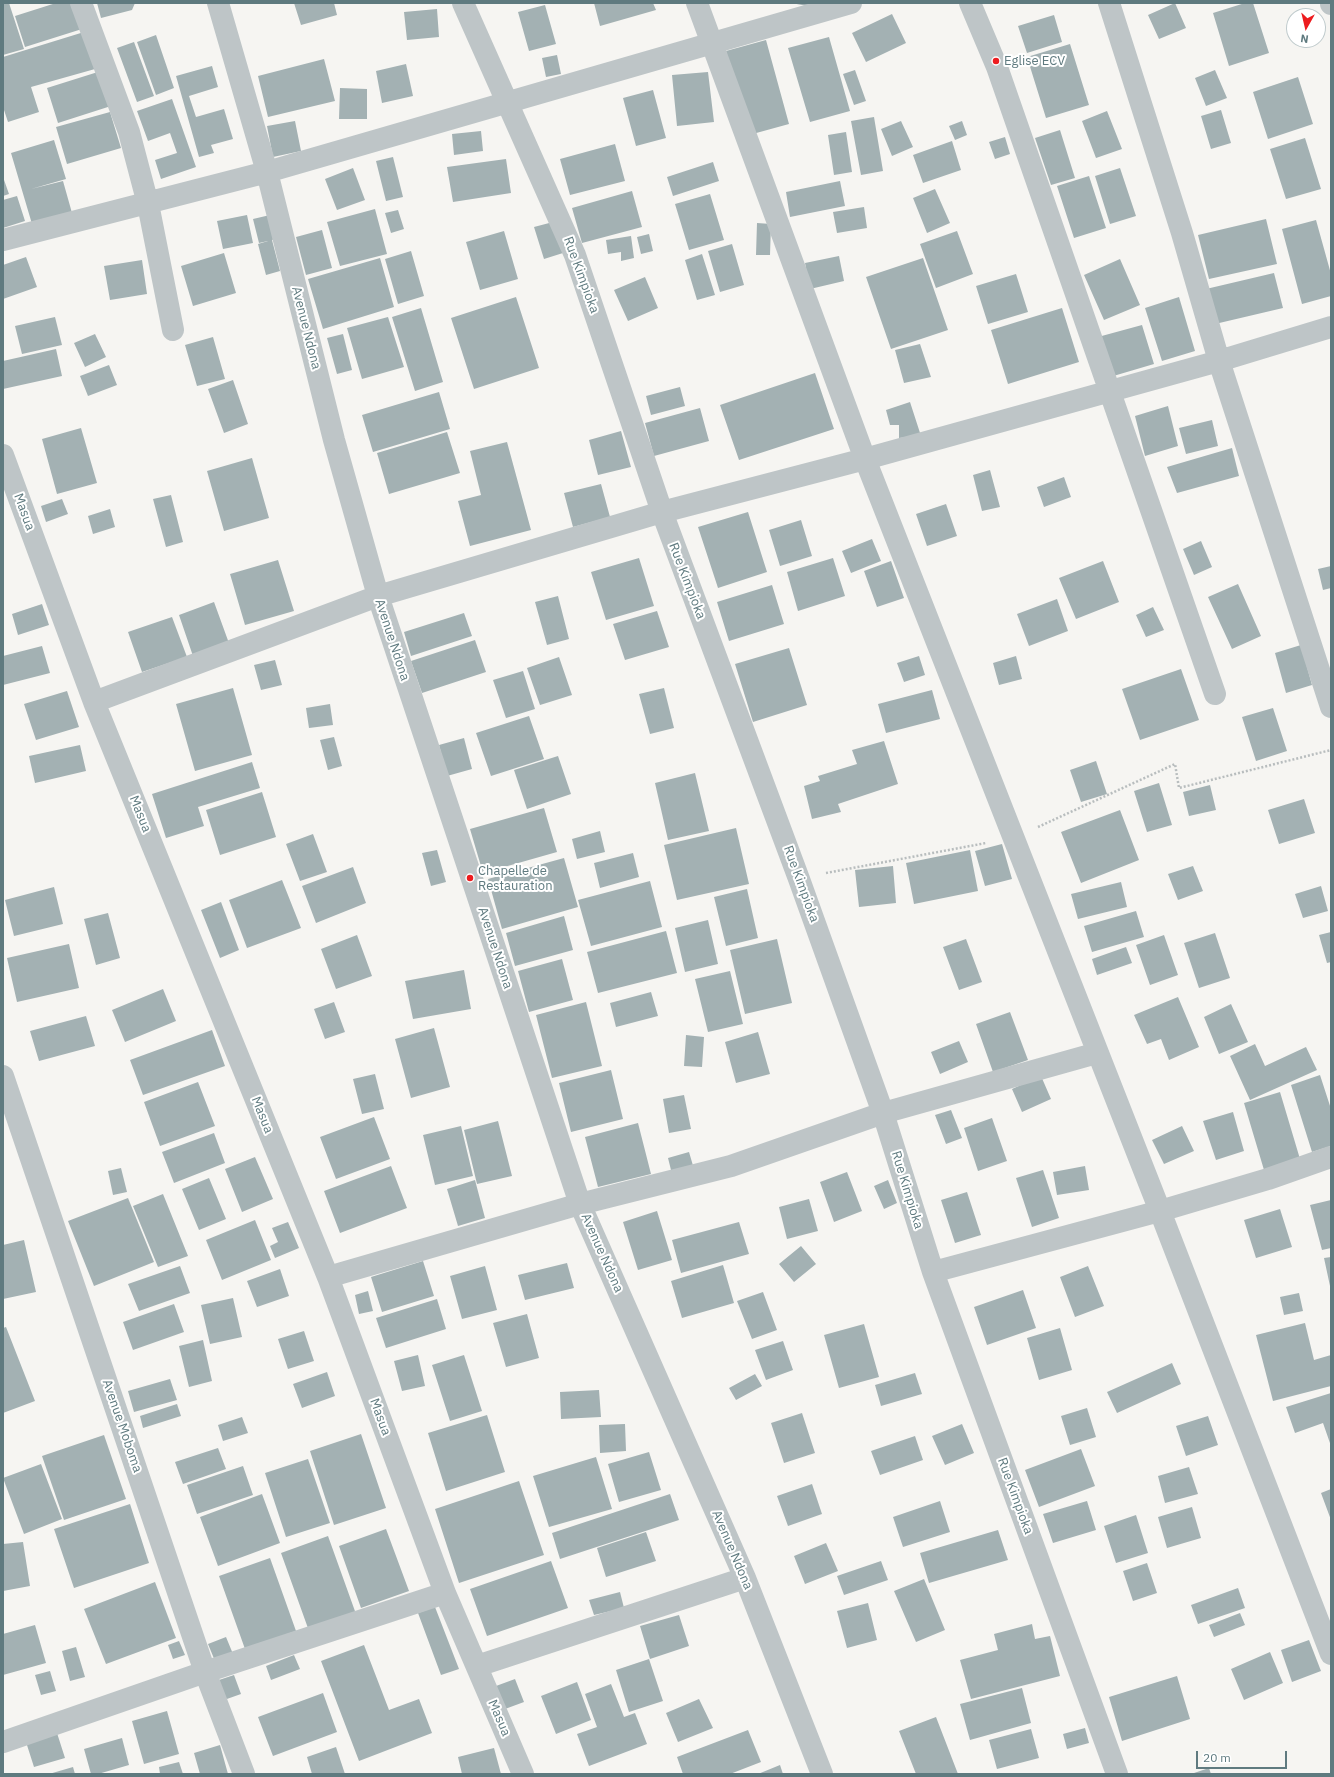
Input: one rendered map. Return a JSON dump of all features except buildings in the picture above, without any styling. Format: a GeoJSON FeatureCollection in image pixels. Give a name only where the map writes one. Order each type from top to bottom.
{"type":"FeatureCollection","features":[{"type":"Feature","properties":{"kind":"street"},"geometry":{"type":"LineString","coordinates":[[81,3],[129,132],[148,204],[173,330]]}},
{"type":"Feature","properties":{"kind":"street","name":"Avenue Ndona"},"geometry":{"type":"LineString","coordinates":[[218,3],[267,172],[334,440],[378,596],[580,1204],[745,1578],[822,1774]]}},
{"type":"Feature","properties":{"kind":"street","name":"Rue Kimpioka"},"geometry":{"type":"LineString","coordinates":[[464,3],[575,255],[662,512],[799,879],[883,1113],[933,1272],[1117,1774]]}},
{"type":"Feature","properties":{"kind":"street"},"geometry":{"type":"LineString","coordinates":[[697,3],[865,459],[1160,1211],[1331,1654]]}},
{"type":"Feature","properties":{"kind":"street"},"geometry":{"type":"LineString","coordinates":[[3,240],[148,204],[267,172],[851,3]]}},
{"type":"Feature","properties":{"kind":"street"},"geometry":{"type":"LineString","coordinates":[[970,3],[997,67],[1108,391],[1215,694]]}},
{"type":"Feature","properties":{"kind":"street"},"geometry":{"type":"LineString","coordinates":[[1109,3],[1182,233],[1219,361],[1331,707]]}},
{"type":"Feature","properties":{"kind":"street"},"geometry":{"type":"LineString","coordinates":[[94,702],[378,596],[662,512],[865,459],[1219,361],[1331,327]]}},
{"type":"Feature","properties":{"kind":"street","name":"Masua"},"geometry":{"type":"LineString","coordinates":[[3,455],[94,702],[328,1277],[445,1593],[523,1774]]}},
{"type":"Feature","properties":{"kind":"street"},"geometry":{"type":"LineString","coordinates":[[328,1277],[580,1204],[731,1166],[883,1113],[1097,1053]]}},
{"type":"Feature","properties":{"kind":"street","name":"Avenue Moboma"},"geometry":{"type":"LineString","coordinates":[[3,1076],[205,1672],[244,1774]]}},
{"type":"Feature","properties":{"kind":"street"},"geometry":{"type":"LineString","coordinates":[[933,1272],[1160,1211],[1268,1179],[1331,1157]]}},
{"type":"Feature","properties":{"kind":"street"},"geometry":{"type":"LineString","coordinates":[[477,1666],[745,1578]]}},
{"type":"Feature","properties":{"kind":"street"},"geometry":{"type":"LineString","coordinates":[[3,1742],[205,1672],[445,1593]]}},
{"type":"Feature","properties":{"kind":"path"},"geometry":{"type":"LineString","coordinates":[[799,879],[1013,838],[1175,764],[1178,788],[1331,750]]}},
{"type":"Feature","properties":{"kind":"place","name":"Eglise ECV"},"geometry":{"type":"Point","coordinates":[996,61]}},
{"type":"Feature","properties":{"kind":"place","name":"Chapelle de Restauration"},"geometry":{"type":"Point","coordinates":[470,878]}}]}
